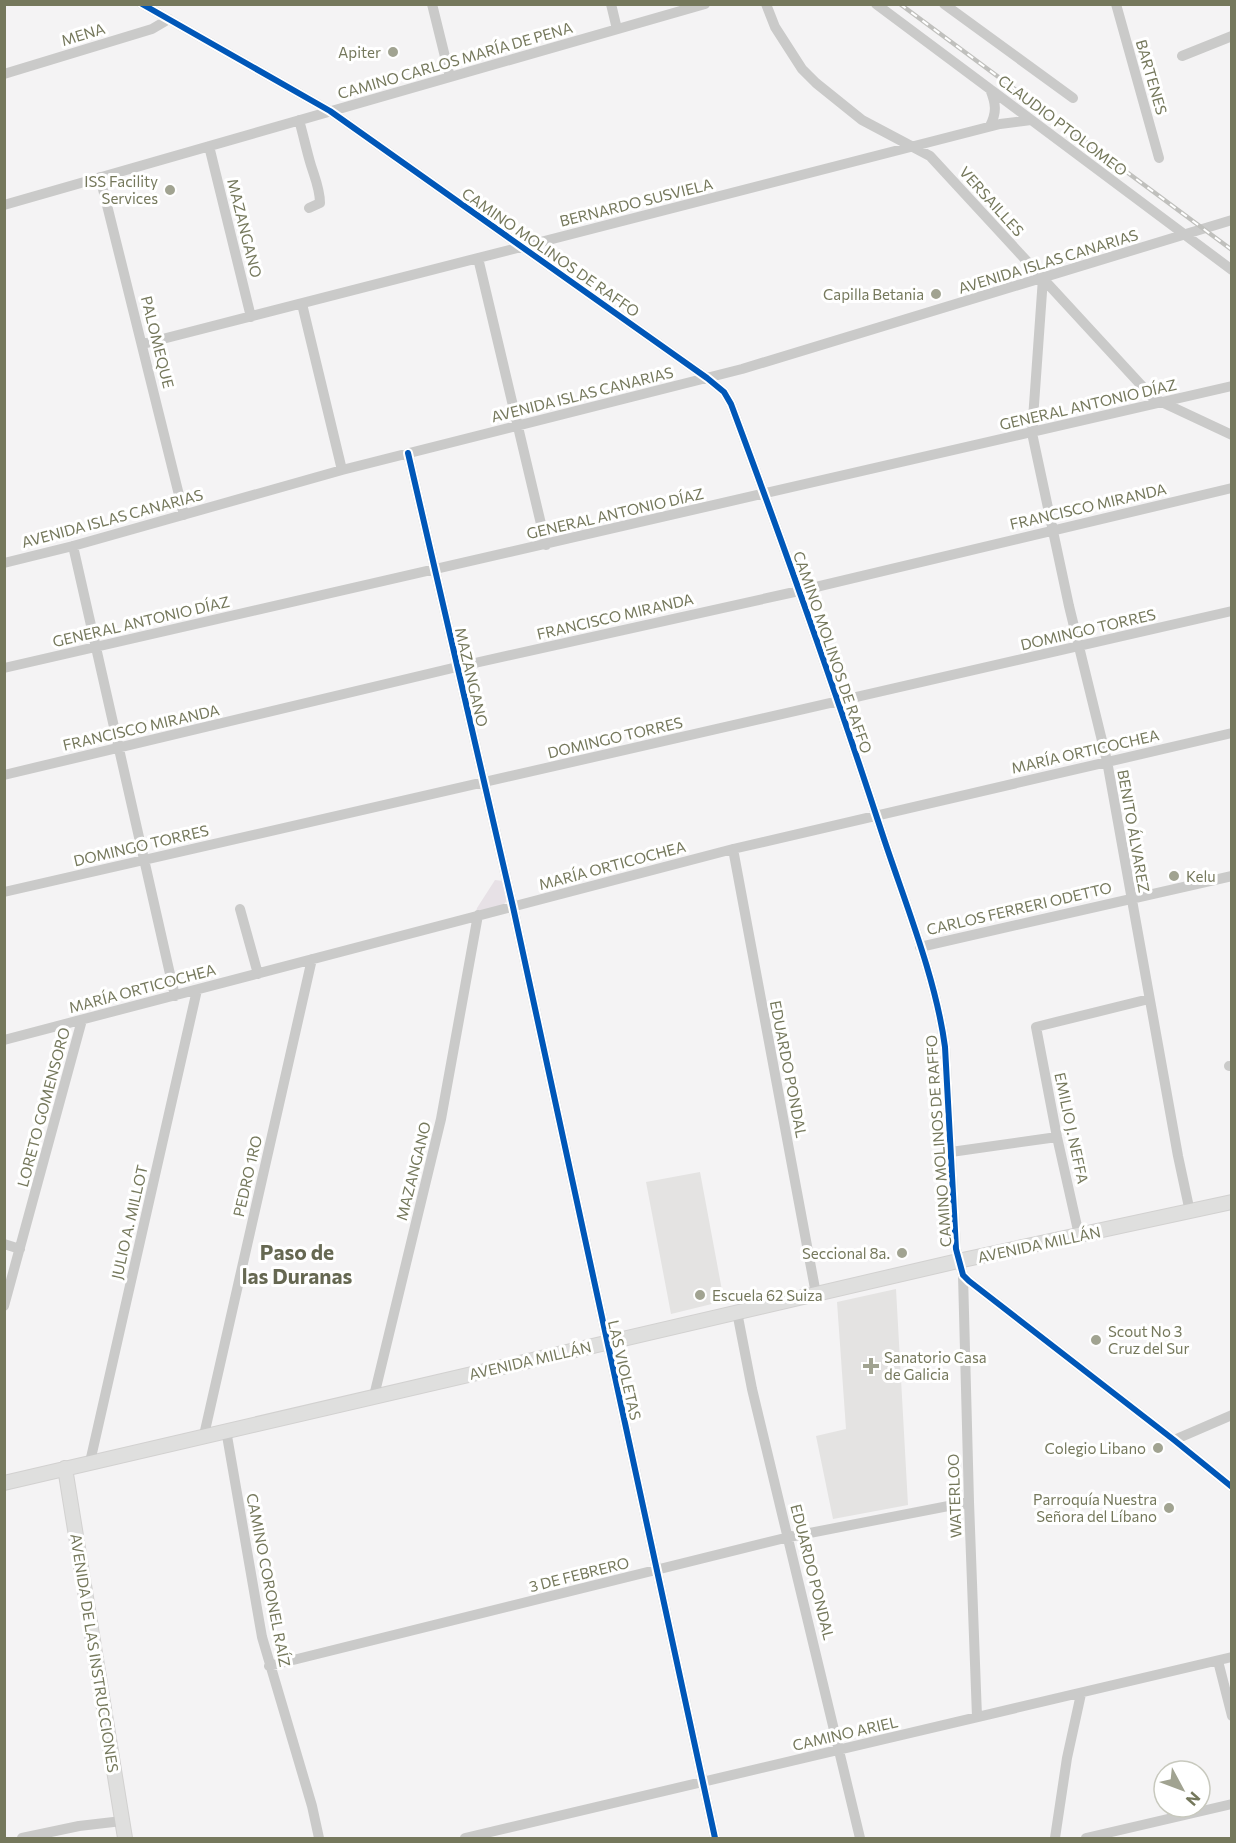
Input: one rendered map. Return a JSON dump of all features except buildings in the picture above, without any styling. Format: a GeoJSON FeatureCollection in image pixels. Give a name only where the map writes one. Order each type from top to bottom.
{"type":"FeatureCollection","features":[{"type":"Feature","properties":{"kind":"main road","name":"AVENIDA MILLÁN"},"geometry":{"type":"LineString","coordinates":[[4,1483],[958,1261],[1232,1202]]}},
{"type":"Feature","properties":{"kind":"main road","name":"AVENIDA DE LAS INSTRUCCIONES"},"geometry":{"type":"LineString","coordinates":[[65,1468],[125,1839]]}},
{"type":"Feature","properties":{"kind":"street","name":"CAMINO MOLINOS DE RAFFO"},"geometry":{"type":"LineString","coordinates":[[142,4],[330,111],[724,392],[731,404],[838,702],[920,947],[942,1023],[954,1219],[958,1261],[963,1275]]}},
{"type":"Feature","properties":{"kind":"street"},"geometry":{"type":"LineString","coordinates":[[432,4],[450,77]]}},
{"type":"Feature","properties":{"kind":"street"},"geometry":{"type":"LineString","coordinates":[[611,4],[617,29]]}},
{"type":"Feature","properties":{"kind":"street","name":"CAMINO CARLOS MARÍA DE PENA"},"geometry":{"type":"LineString","coordinates":[[4,205],[705,4]]}},
{"type":"Feature","properties":{"kind":"street","name":"VERSAILLES"},"geometry":{"type":"LineString","coordinates":[[766,4],[780,35],[802,69],[862,120],[930,156],[1153,398],[1232,435]]}},
{"type":"Feature","properties":{"kind":"street","name":"CLAUDIO PTOLOMEO"},"geometry":{"type":"LineString","coordinates":[[876,4],[1232,270]]}},
{"type":"Feature","properties":{"kind":"street"},"geometry":{"type":"LineString","coordinates":[[944,4],[1073,98]]}},
{"type":"Feature","properties":{"kind":"street","name":"BARTENES"},"geometry":{"type":"LineString","coordinates":[[1116,4],[1158,158]]}},
{"type":"Feature","properties":{"kind":"street","name":"MENA"},"geometry":{"type":"LineString","coordinates":[[4,74],[152,29],[169,19]]}},
{"type":"Feature","properties":{"kind":"street"},"geometry":{"type":"LineString","coordinates":[[1182,56],[1232,36]]}},
{"type":"Feature","properties":{"kind":"street"},"geometry":{"type":"LineString","coordinates":[[990,89],[996,104],[996,114],[990,126]]}},
{"type":"Feature","properties":{"kind":"street"},"geometry":{"type":"LineString","coordinates":[[299,120],[309,161],[318,184],[320,199],[320,203],[309,208]]}},
{"type":"Feature","properties":{"kind":"street","name":"BERNARDO SUSVIELA"},"geometry":{"type":"LineString","coordinates":[[143,344],[990,126],[1031,120]]}},
{"type":"Feature","properties":{"kind":"street","name":"MAZANGANO"},"geometry":{"type":"LineString","coordinates":[[209,146],[251,317]]}},
{"type":"Feature","properties":{"kind":"street","name":"PALOMEQUE"},"geometry":{"type":"LineString","coordinates":[[100,177],[184,515]]}},
{"type":"Feature","properties":{"kind":"street","name":"AVENIDA ISLAS CANARIAS"},"geometry":{"type":"LineString","coordinates":[[4,563],[73,546],[342,470],[742,369],[1232,220]]}},
{"type":"Feature","properties":{"kind":"street"},"geometry":{"type":"LineString","coordinates":[[478,258],[546,545]]}},
{"type":"Feature","properties":{"kind":"street","name":"BENITO ÁLVAREZ"},"geometry":{"type":"LineString","coordinates":[[1043,278],[1032,433],[1107,761],[1190,1212]]}},
{"type":"Feature","properties":{"kind":"street"},"geometry":{"type":"LineString","coordinates":[[302,303],[342,470]]}},
{"type":"Feature","properties":{"kind":"street","name":"GENERAL ANTONIO DÍAZ"},"geometry":{"type":"LineString","coordinates":[[4,668],[1232,386]]}},
{"type":"Feature","properties":{"kind":"street","name":"MAZANGANO"},"geometry":{"type":"LineString","coordinates":[[408,453],[513,907]]}},
{"type":"Feature","properties":{"kind":"street","name":"FRANCISCO MIRANDA"},"geometry":{"type":"LineString","coordinates":[[4,775],[457,667],[799,591],[1232,488]]}},
{"type":"Feature","properties":{"kind":"street"},"geometry":{"type":"LineString","coordinates":[[73,546],[175,996]]}},
{"type":"Feature","properties":{"kind":"street","name":"DOMINGO TORRES"},"geometry":{"type":"LineString","coordinates":[[4,892],[1232,611]]}},
{"type":"Feature","properties":{"kind":"street","name":"MARÍA ORTICOCHEA"},"geometry":{"type":"LineString","coordinates":[[4,1040],[733,849],[1232,733]]}},
{"type":"Feature","properties":{"kind":"street","name":"EDUARDO PONDAL"},"geometry":{"type":"LineString","coordinates":[[733,849],[816,1294]]}},
{"type":"Feature","properties":{"kind":"street","name":"CARLOS FERRERI ODETTO"},"geometry":{"type":"LineString","coordinates":[[920,947],[1232,876]]}},
{"type":"Feature","properties":{"kind":"street","name":"LAS VIOLETAS"},"geometry":{"type":"LineString","coordinates":[[513,907],[715,1839]]}},
{"type":"Feature","properties":{"kind":"street"},"geometry":{"type":"LineString","coordinates":[[240,909],[258,974]]}},
{"type":"Feature","properties":{"kind":"street","name":"MAZANGANO"},"geometry":{"type":"LineString","coordinates":[[374,1396],[441,1119],[478,915]]}},
{"type":"Feature","properties":{"kind":"street","name":"PEDRO 1RO"},"geometry":{"type":"LineString","coordinates":[[204,1435],[312,959]]}},
{"type":"Feature","properties":{"kind":"street","name":"JULIO A. MILLOT"},"geometry":{"type":"LineString","coordinates":[[90,1462],[197,990]]}},
{"type":"Feature","properties":{"kind":"street","name":"EMILIO J. NEFFA"},"geometry":{"type":"LineString","coordinates":[[1079,1235],[1036,1027],[1149,999]]}},
{"type":"Feature","properties":{"kind":"street","name":"LORETO GOMENSORO"},"geometry":{"type":"LineString","coordinates":[[4,1306],[82,1020]]}},
{"type":"Feature","properties":{"kind":"street"},"geometry":{"type":"LineString","coordinates":[[951,1152],[1057,1137]]}},
{"type":"Feature","properties":{"kind":"street"},"geometry":{"type":"LineString","coordinates":[[4,1244],[20,1249]]}},
{"type":"Feature","properties":{"kind":"street"},"geometry":{"type":"LineString","coordinates":[[963,1275],[1232,1487]]}},
{"type":"Feature","properties":{"kind":"street","name":"WATERLOO"},"geometry":{"type":"LineString","coordinates":[[963,1275],[977,1717]]}},
{"type":"Feature","properties":{"kind":"street","name":"EDUARDO PONDAL"},"geometry":{"type":"LineString","coordinates":[[736,1312],[752,1389],[860,1839]]}},
{"type":"Feature","properties":{"kind":"street"},"geometry":{"type":"LineString","coordinates":[[1174,1440],[1232,1415]]}},
{"type":"Feature","properties":{"kind":"street","name":"CAMINO CORONEL RAÍZ"},"geometry":{"type":"LineString","coordinates":[[226,1430],[262,1637],[312,1806],[319,1839]]}},
{"type":"Feature","properties":{"kind":"street","name":"3 DE FEBRERO"},"geometry":{"type":"LineString","coordinates":[[269,1666],[789,1537],[969,1502]]}},
{"type":"Feature","properties":{"kind":"street","name":"CAMINO ARIEL"},"geometry":{"type":"LineString","coordinates":[[465,1839],[1232,1657]]}},
{"type":"Feature","properties":{"kind":"street"},"geometry":{"type":"LineString","coordinates":[[1218,1661],[1232,1716]]}},
{"type":"Feature","properties":{"kind":"street"},"geometry":{"type":"LineString","coordinates":[[1055,1839],[1067,1758],[1081,1694]]}},
{"type":"Feature","properties":{"kind":"street"},"geometry":{"type":"LineString","coordinates":[[1086,1839],[1232,1804]]}},
{"type":"Feature","properties":{"kind":"street"},"geometry":{"type":"LineString","coordinates":[[21,1839],[79,1826],[122,1821]]}},
{"type":"Feature","properties":{"kind":"shaded area"},"geometry":{"type":"Polygon","coordinates":[[[495,880],[503,881],[507,900],[503,905],[476,912],[477,908],[495,880]]]}},
{"type":"Feature","properties":{"kind":"shaded area"},"geometry":{"type":"Polygon","coordinates":[[[700,1172],[724,1301],[671,1314],[646,1182],[700,1172]]]}},
{"type":"Feature","properties":{"kind":"shaded area","name":"Sanatorio Casa de Galicia"},"geometry":{"type":"Polygon","coordinates":[[[896,1289],[908,1505],[833,1519],[816,1436],[846,1429],[837,1302],[896,1289]]]}},
{"type":"Feature","properties":{"kind":"railway"},"geometry":{"type":"LineString","coordinates":[[900,4],[1232,250]]}},
{"type":"Feature","properties":{"kind":"cycle path"},"geometry":{"type":"LineString","coordinates":[[142,4],[330,111],[724,392],[731,404],[751,457],[828,671],[927,967],[941,1021],[945,1047],[956,1249],[963,1275],[1232,1487]]}},
{"type":"Feature","properties":{"kind":"cycle path"},"geometry":{"type":"LineString","coordinates":[[408,453],[513,907],[715,1838]]}},
{"type":"Feature","properties":{"kind":"place","name":"Apiter"},"geometry":{"type":"Point","coordinates":[393,52]}},
{"type":"Feature","properties":{"kind":"place","name":"ISS Facility Services"},"geometry":{"type":"Point","coordinates":[170,190]}},
{"type":"Feature","properties":{"kind":"place","name":"Capilla Betania"},"geometry":{"type":"Point","coordinates":[936,294]}},
{"type":"Feature","properties":{"kind":"place","name":"Kelu"},"geometry":{"type":"Point","coordinates":[1174,876]}},
{"type":"Feature","properties":{"kind":"place","name":"Seccional 8a."},"geometry":{"type":"Point","coordinates":[902,1253]}},
{"type":"Feature","properties":{"kind":"place","name":"Escuela 62 Suiza"},"geometry":{"type":"Point","coordinates":[700,1295]}},
{"type":"Feature","properties":{"kind":"place","name":"Scout No 3 Cruz del Sur"},"geometry":{"type":"Point","coordinates":[1096,1340]}},
{"type":"Feature","properties":{"kind":"place","name":"Sanatorio Casa de Galicia"},"geometry":{"type":"Point","coordinates":[871,1366]}},
{"type":"Feature","properties":{"kind":"place","name":"Colegio Libano"},"geometry":{"type":"Point","coordinates":[1158,1448]}},
{"type":"Feature","properties":{"kind":"place","name":"Parroquía Nuestra Señora del Líbano"},"geometry":{"type":"Point","coordinates":[1169,1508]}},
{"type":"Feature","properties":{"kind":"district","name":"Paso de las Duranas"},"geometry":{"type":"Point","coordinates":[297,1263]}}]}
